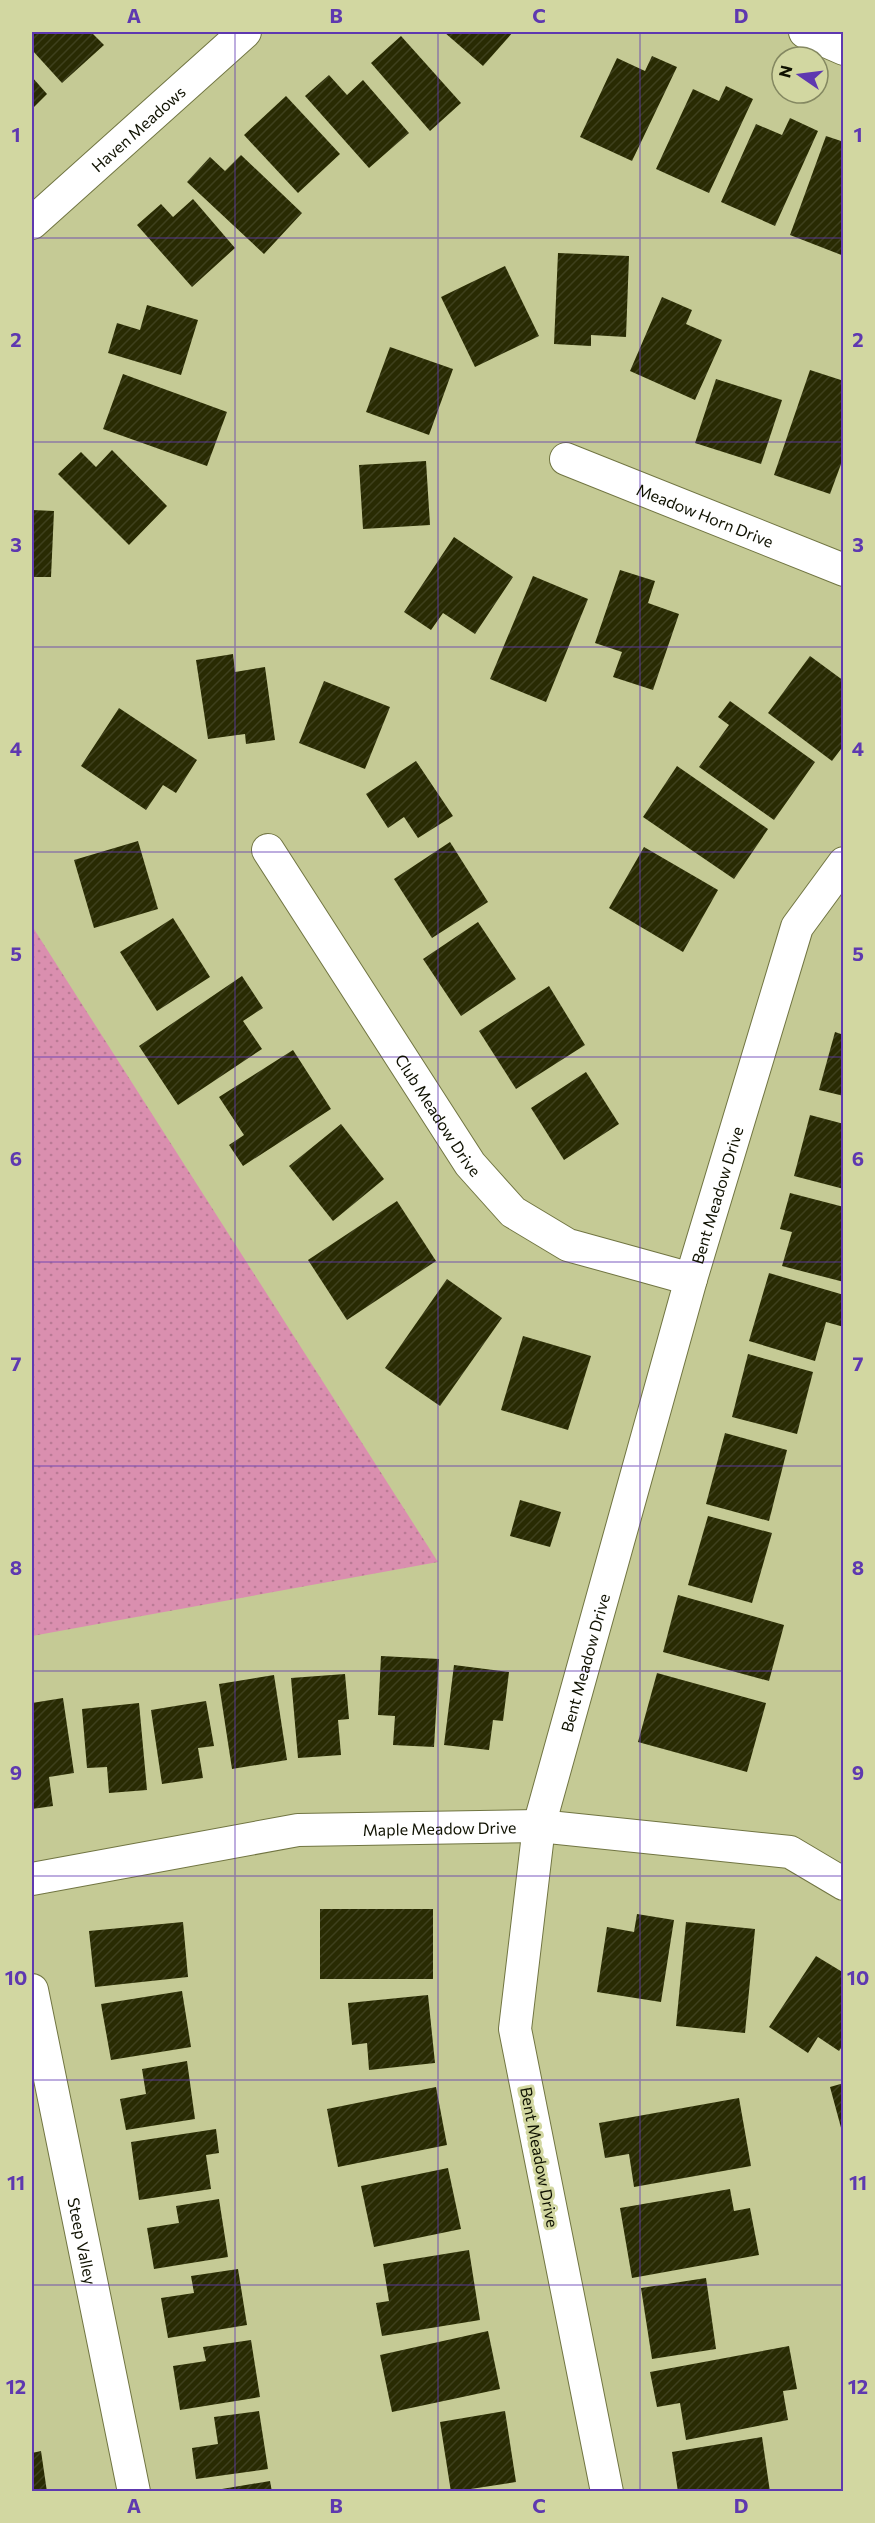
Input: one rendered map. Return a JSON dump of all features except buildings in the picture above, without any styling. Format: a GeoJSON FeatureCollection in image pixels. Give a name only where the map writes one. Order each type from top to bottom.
{"type":"FeatureCollection","features":[{"type":"Feature","properties":{"kind":"street","name":"Haven Meadows"},"geometry":{"type":"LineString","coordinates":[[32,223],[245,32]]}},
{"type":"Feature","properties":{"kind":"street"},"geometry":{"type":"LineString","coordinates":[[805,32],[843,49]]}},
{"type":"Feature","properties":{"kind":"street","name":"Meadow Horn Drive"},"geometry":{"type":"LineString","coordinates":[[566,459],[843,570]]}},
{"type":"Feature","properties":{"kind":"street","name":"Club Meadow Drive"},"geometry":{"type":"LineString","coordinates":[[268,850],[470,1164],[513,1212],[568,1245],[691,1279]]}},
{"type":"Feature","properties":{"kind":"street","name":"Bent Meadow Drive"},"geometry":{"type":"LineString","coordinates":[[607,2492],[515,2029],[539,1827],[691,1279],[797,927],[843,863]]}},
{"type":"Feature","properties":{"kind":"street","name":"Maple Meadow Drive"},"geometry":{"type":"LineString","coordinates":[[32,1879],[298,1830],[539,1827],[790,1852],[843,1884]]}},
{"type":"Feature","properties":{"kind":"street","name":"Steep Valley"},"geometry":{"type":"LineString","coordinates":[[32,1990],[134,2492]]}},
{"type":"Feature","properties":{"kind":"shaded area"},"geometry":{"type":"Polygon","coordinates":[[[32,926],[438,1562],[32,1636],[32,926]]]}}]}
